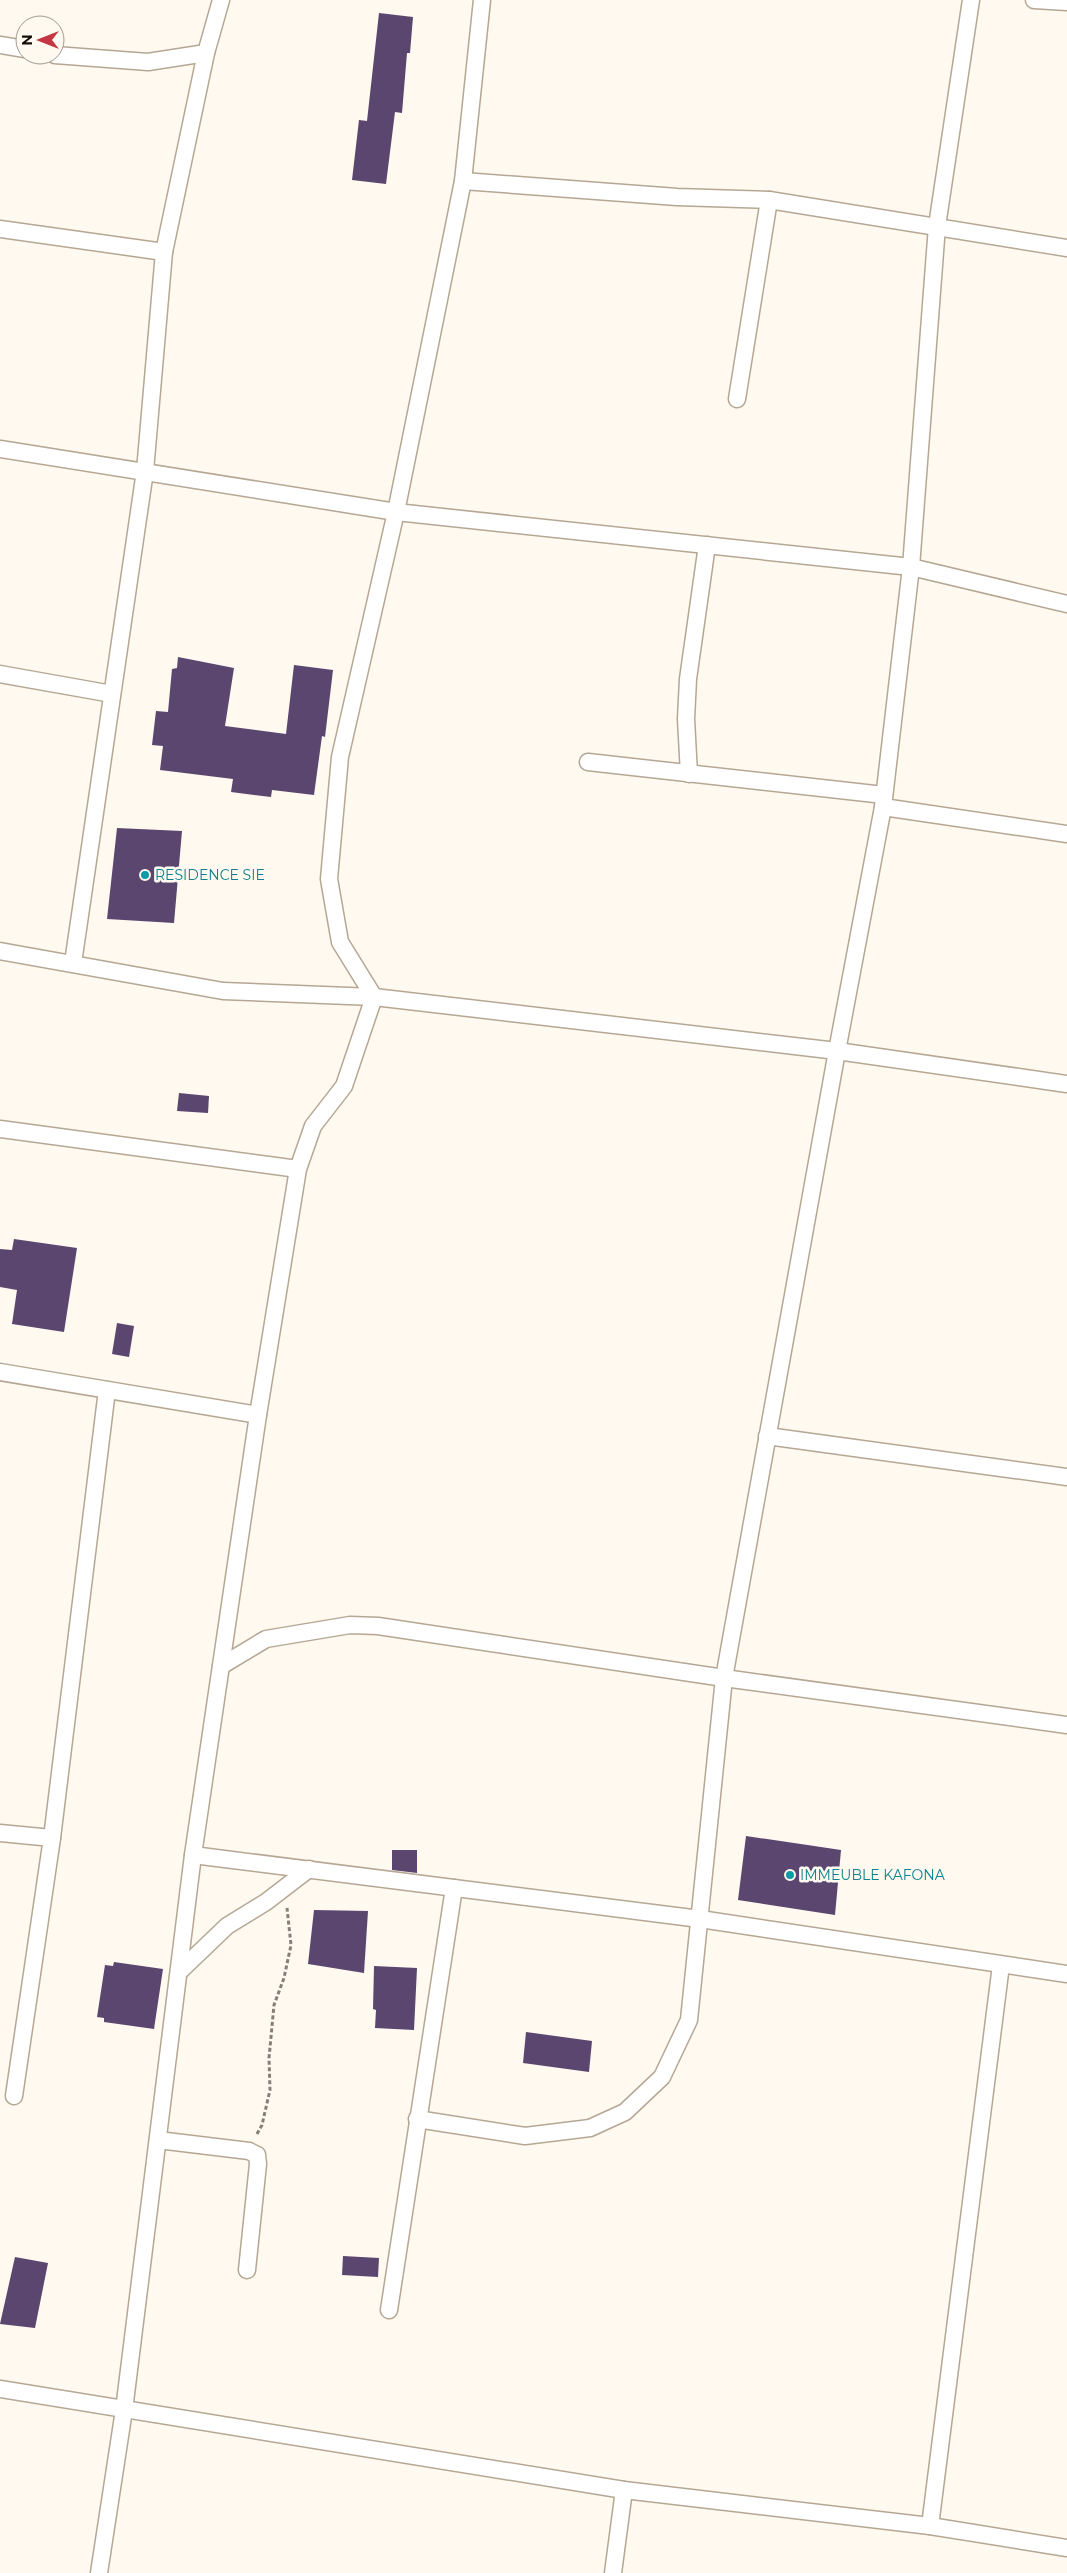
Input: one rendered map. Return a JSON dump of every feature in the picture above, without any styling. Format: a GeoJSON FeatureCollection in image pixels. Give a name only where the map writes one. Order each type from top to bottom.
{"type":"FeatureCollection","features":[{"type":"Feature","properties":{"kind":"street"},"geometry":{"type":"LineString","coordinates":[[73,963],[145,471],[164,252],[206,53],[221,0]]}},
{"type":"Feature","properties":{"kind":"street"},"geometry":{"type":"LineString","coordinates":[[374,997],[340,942],[329,879],[340,757],[396,512],[463,181],[482,0]]}},
{"type":"Feature","properties":{"kind":"street"},"geometry":{"type":"LineString","coordinates":[[417,2119],[525,2136],[590,2128],[625,2112],[662,2077],[689,2020],[724,1678],[884,801],[911,567],[937,226],[971,0]]}},
{"type":"Feature","properties":{"kind":"street"},"geometry":{"type":"LineString","coordinates":[[1034,0],[1067,2]]}},
{"type":"Feature","properties":{"kind":"street"},"geometry":{"type":"LineString","coordinates":[[0,45],[15,48]]}},
{"type":"Feature","properties":{"kind":"street"},"geometry":{"type":"LineString","coordinates":[[65,55],[148,62],[206,53]]}},
{"type":"Feature","properties":{"kind":"street"},"geometry":{"type":"LineString","coordinates":[[463,181],[668,196],[769,200],[1067,248]]}},
{"type":"Feature","properties":{"kind":"street"},"geometry":{"type":"LineString","coordinates":[[737,399],[769,200]]}},
{"type":"Feature","properties":{"kind":"street"},"geometry":{"type":"LineString","coordinates":[[0,229],[164,252]]}},
{"type":"Feature","properties":{"kind":"street"},"geometry":{"type":"LineString","coordinates":[[0,449],[396,512],[911,567],[1067,604]]}},
{"type":"Feature","properties":{"kind":"street"},"geometry":{"type":"LineString","coordinates":[[689,774],[686,719],[688,679],[707,546]]}},
{"type":"Feature","properties":{"kind":"street"},"geometry":{"type":"LineString","coordinates":[[0,674],[112,694]]}},
{"type":"Feature","properties":{"kind":"street"},"geometry":{"type":"LineString","coordinates":[[588,762],[884,801],[1067,834]]}},
{"type":"Feature","properties":{"kind":"street"},"geometry":{"type":"LineString","coordinates":[[0,951],[223,991],[374,997],[837,1051],[1067,1084]]}},
{"type":"Feature","properties":{"kind":"street"},"geometry":{"type":"LineString","coordinates":[[99,2573],[124,2410],[193,1855],[258,1415],[298,1168],[313,1126],[344,1086],[374,997]]}},
{"type":"Feature","properties":{"kind":"street"},"geometry":{"type":"LineString","coordinates":[[0,1129],[298,1168]]}},
{"type":"Feature","properties":{"kind":"street"},"geometry":{"type":"LineString","coordinates":[[0,1372],[258,1415]]}},
{"type":"Feature","properties":{"kind":"street"},"geometry":{"type":"LineString","coordinates":[[14,2096],[52,1838],[107,1390]]}},
{"type":"Feature","properties":{"kind":"street"},"geometry":{"type":"LineString","coordinates":[[768,1436],[1067,1477]]}},
{"type":"Feature","properties":{"kind":"street"},"geometry":{"type":"LineString","coordinates":[[221,1666],[266,1639],[350,1625],[388,1628],[724,1678],[1067,1725]]}},
{"type":"Feature","properties":{"kind":"street"},"geometry":{"type":"LineString","coordinates":[[0,1833],[52,1838]]}},
{"type":"Feature","properties":{"kind":"street"},"geometry":{"type":"LineString","coordinates":[[193,1855],[700,1920],[1067,1974]]}},
{"type":"Feature","properties":{"kind":"street"},"geometry":{"type":"LineString","coordinates":[[179,1972],[227,1926],[309,1870]]}},
{"type":"Feature","properties":{"kind":"street"},"geometry":{"type":"LineString","coordinates":[[389,2310],[454,1888]]}},
{"type":"Feature","properties":{"kind":"street"},"geometry":{"type":"LineString","coordinates":[[930,2526],[1001,1965]]}},
{"type":"Feature","properties":{"kind":"street"},"geometry":{"type":"LineString","coordinates":[[158,2140],[249,2150],[257,2155],[258,2164],[247,2270]]}},
{"type":"Feature","properties":{"kind":"street"},"geometry":{"type":"LineString","coordinates":[[0,2389],[624,2490],[930,2526],[1067,2548]]}},
{"type":"Feature","properties":{"kind":"street"},"geometry":{"type":"LineString","coordinates":[[613,2573],[624,2490]]}},
{"type":"Feature","properties":{"kind":"path"},"geometry":{"type":"LineString","coordinates":[[249,2150],[262,2125],[270,2090],[270,2039],[274,2005],[284,1978],[291,1945],[285,1888]]}},
{"type":"Feature","properties":{"kind":"building"},"geometry":{"type":"Polygon","coordinates":[[[379,13],[413,17],[410,53],[407,53],[402,113],[395,112],[386,184],[352,180],[359,120],[367,121],[379,13]]]}},
{"type":"Feature","properties":{"kind":"building"},"geometry":{"type":"Polygon","coordinates":[[[178,657],[234,668],[225,726],[286,734],[294,665],[333,670],[325,737],[322,736],[314,795],[272,790],[271,797],[231,792],[233,779],[160,770],[163,746],[152,745],[156,711],[168,712],[172,669],[177,668],[178,657]]]}},
{"type":"Feature","properties":{"kind":"building","name":"RESIDENCE SIE"},"geometry":{"type":"Polygon","coordinates":[[[117,828],[182,831],[174,923],[107,919],[117,828]]]}},
{"type":"Feature","properties":{"kind":"building"},"geometry":{"type":"Polygon","coordinates":[[[179,1093],[209,1096],[208,1113],[177,1111],[179,1093]]]}},
{"type":"Feature","properties":{"kind":"building"},"geometry":{"type":"Polygon","coordinates":[[[14,1239],[77,1248],[64,1332],[12,1324],[17,1290],[0,1287],[0,1249],[12,1250],[14,1239]]]}},
{"type":"Feature","properties":{"kind":"building"},"geometry":{"type":"Polygon","coordinates":[[[117,1323],[134,1326],[129,1357],[112,1354],[117,1323]]]}},
{"type":"Feature","properties":{"kind":"building","name":"IMMEUBLE KAFONA"},"geometry":{"type":"Polygon","coordinates":[[[746,1836],[841,1850],[835,1915],[738,1900],[746,1836]]]}},
{"type":"Feature","properties":{"kind":"building"},"geometry":{"type":"Polygon","coordinates":[[[392,1850],[417,1850],[417,1873],[392,1870],[392,1850]]]}},
{"type":"Feature","properties":{"kind":"building"},"geometry":{"type":"Polygon","coordinates":[[[314,1910],[368,1911],[364,1973],[308,1964],[314,1910]]]}},
{"type":"Feature","properties":{"kind":"building"},"geometry":{"type":"Polygon","coordinates":[[[114,1962],[163,1969],[154,2029],[104,2022],[104,2018],[97,2017],[105,1965],[113,1966],[114,1962]]]}},
{"type":"Feature","properties":{"kind":"building"},"geometry":{"type":"Polygon","coordinates":[[[374,1966],[417,1968],[414,2030],[375,2028],[376,2010],[373,2009],[374,1966]]]}},
{"type":"Feature","properties":{"kind":"building"},"geometry":{"type":"Polygon","coordinates":[[[526,2032],[592,2041],[589,2072],[523,2063],[526,2032]]]}},
{"type":"Feature","properties":{"kind":"building"},"geometry":{"type":"Polygon","coordinates":[[[343,2256],[379,2258],[378,2277],[342,2275],[343,2256]]]}},
{"type":"Feature","properties":{"kind":"building"},"geometry":{"type":"Polygon","coordinates":[[[15,2257],[48,2263],[35,2328],[0,2324],[15,2257]]]}},
{"type":"Feature","properties":{"kind":"place","name":"RESIDENCE SIE"},"geometry":{"type":"Point","coordinates":[145,875]}},
{"type":"Feature","properties":{"kind":"place","name":"IMMEUBLE KAFONA"},"geometry":{"type":"Point","coordinates":[790,1875]}}]}
